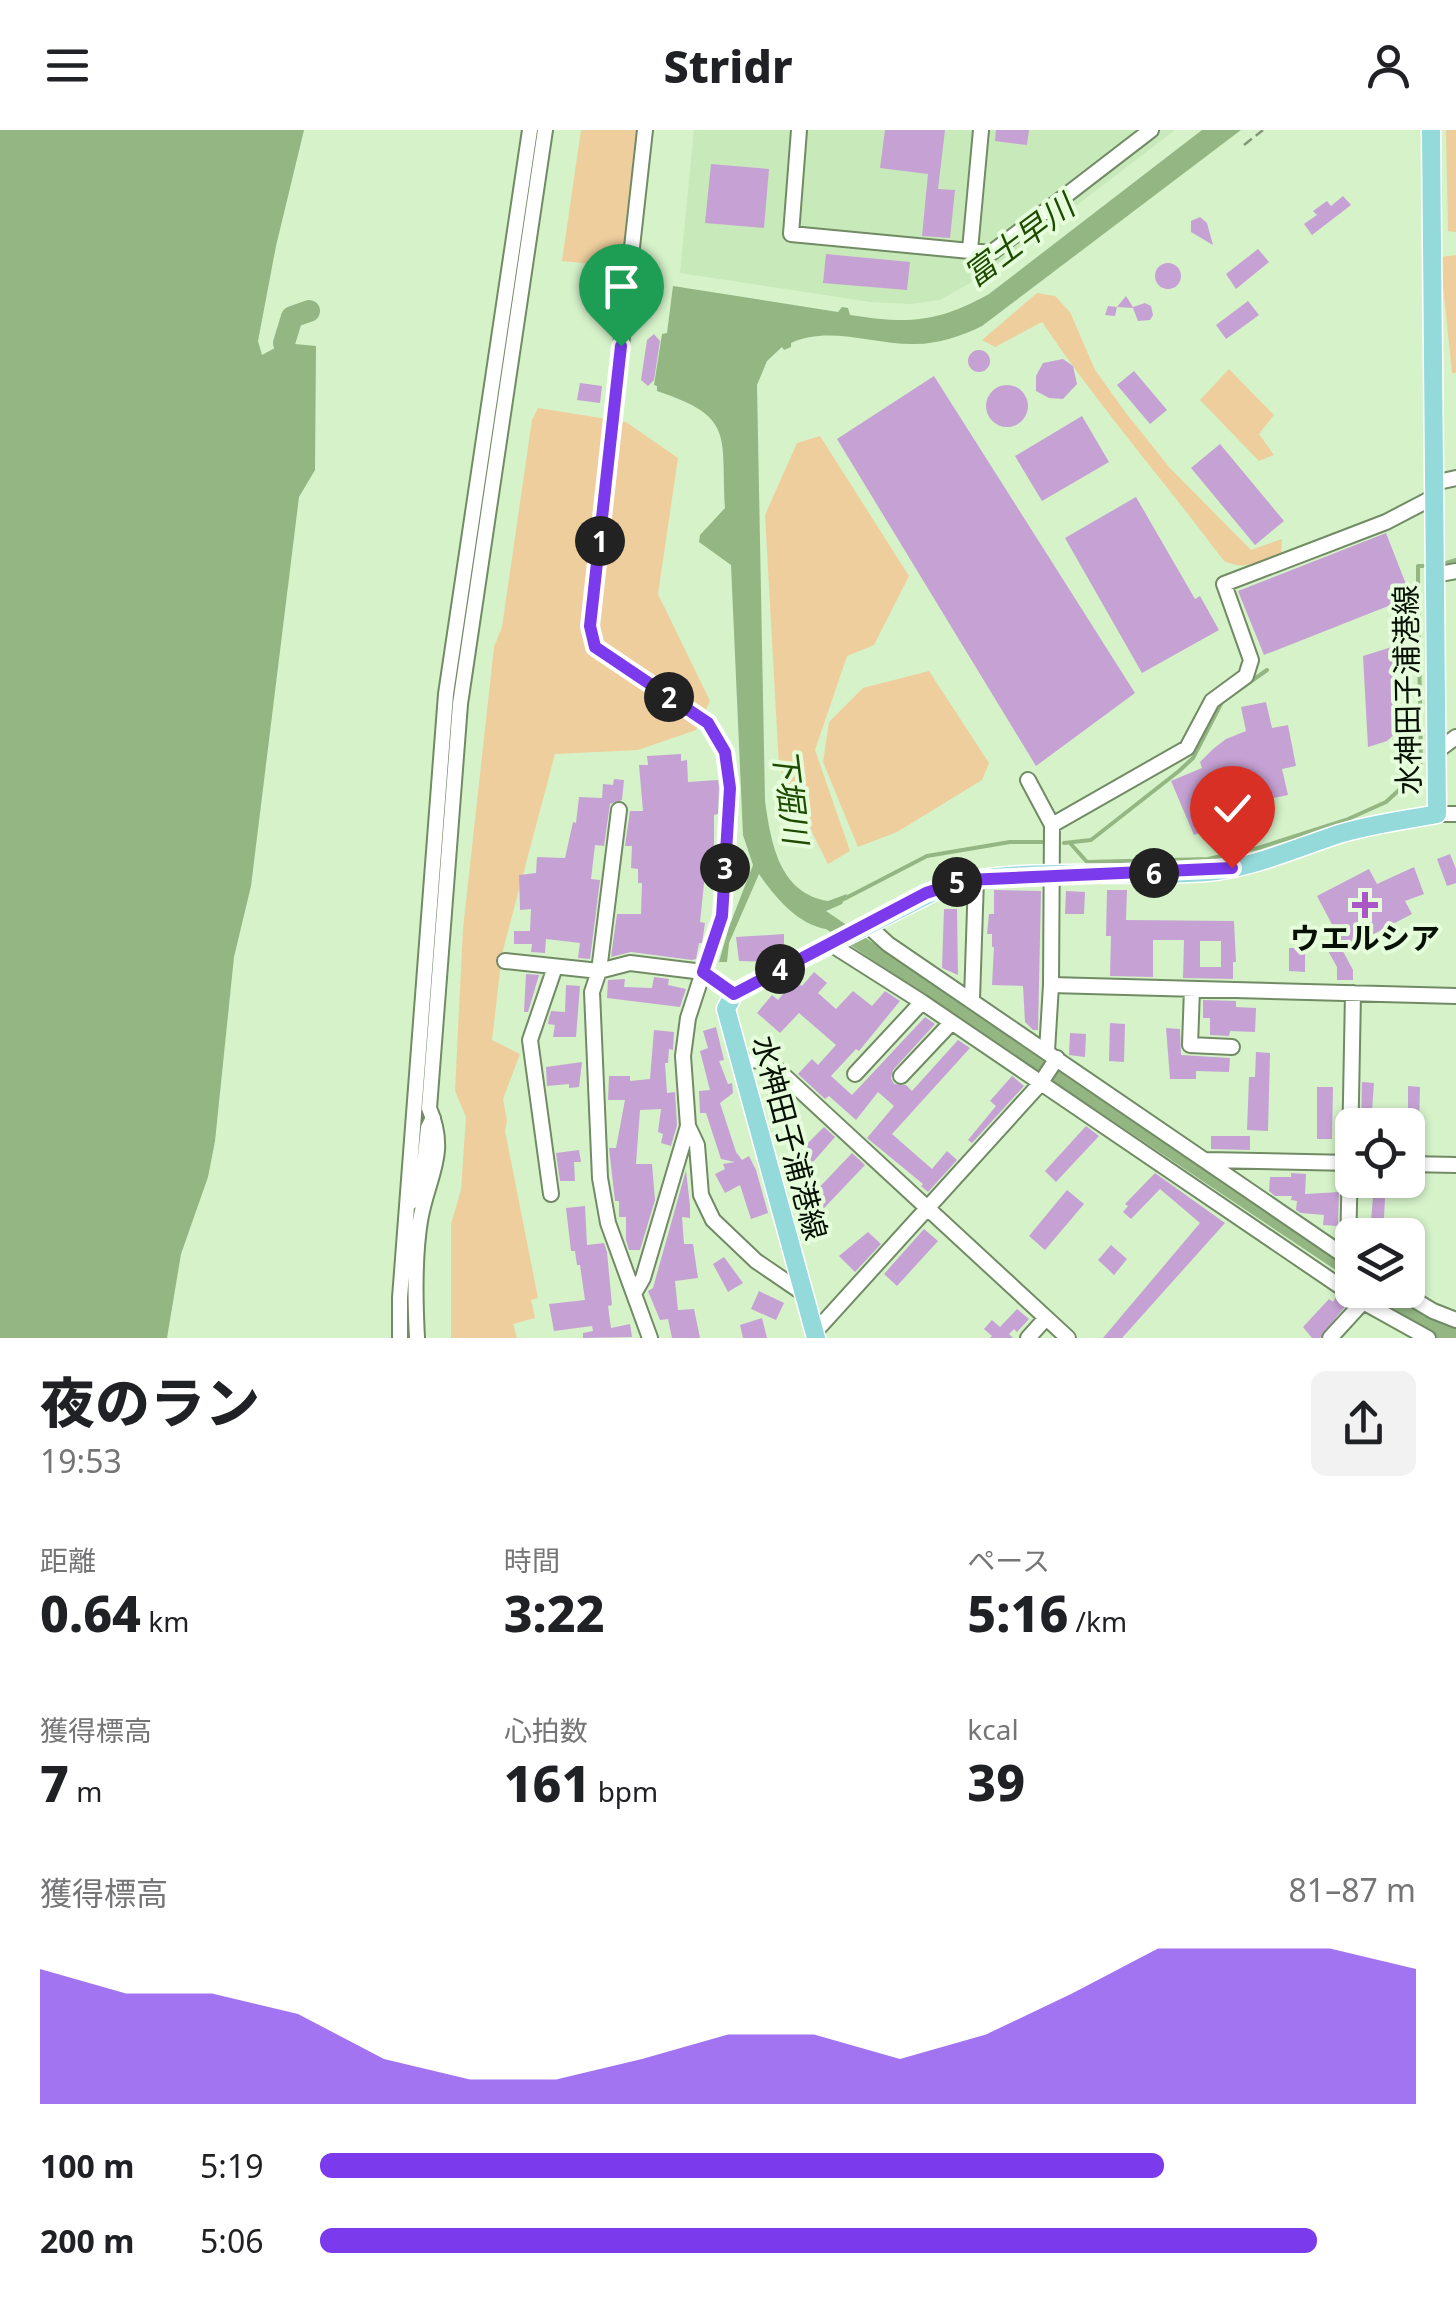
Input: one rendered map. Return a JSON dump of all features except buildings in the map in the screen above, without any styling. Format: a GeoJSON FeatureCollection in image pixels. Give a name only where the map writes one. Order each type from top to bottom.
{"type":"FeatureCollection","features":[{"type":"Feature","properties":{"kind":"main road","name":"水神田子浦港線"},"geometry":{"type":"LineString","coordinates":[[815,1335],[726,1009],[734,994],[926,893],[976,879],[1209,872],[1345,832],[1446,814],[1437,751],[1431,130]]}},
{"type":"Feature","properties":{"kind":"street"},"geometry":{"type":"LineString","coordinates":[[400,1338],[406,1211],[446,694],[530,130]]}},
{"type":"Feature","properties":{"kind":"street"},"geometry":{"type":"LineString","coordinates":[[417,1338],[420,1220],[436,1166],[438,1129],[429,1108],[460,704],[545,130]]}},
{"type":"Feature","properties":{"kind":"street"},"geometry":{"type":"LineString","coordinates":[[635,1292],[643,1278],[688,1126],[683,1056],[688,1018],[722,916],[730,788],[725,752],[708,723],[595,647],[590,626],[645,130]]}},
{"type":"Feature","properties":{"kind":"street"},"geometry":{"type":"LineString","coordinates":[[799,130],[792,234],[996,252],[1151,130]]}},
{"type":"Feature","properties":{"kind":"street"},"geometry":{"type":"LineString","coordinates":[[970,250],[981,130]]}},
{"type":"Feature","properties":{"kind":"street"},"geometry":{"type":"LineString","coordinates":[[1052,825],[1187,748],[1212,701],[1246,676],[1251,660],[1224,584],[1386,522],[1456,478]]}},
{"type":"Feature","properties":{"kind":"street"},"geometry":{"type":"LineString","coordinates":[[1434,575],[1456,571]]}},
{"type":"Feature","properties":{"kind":"street"},"geometry":{"type":"LineString","coordinates":[[1437,751],[1456,737]]}},
{"type":"Feature","properties":{"kind":"street"},"geometry":{"type":"LineString","coordinates":[[815,1335],[1040,1084],[1052,1054],[1052,825],[1028,780]]}},
{"type":"Feature","properties":{"kind":"street"},"geometry":{"type":"LineString","coordinates":[[619,810],[600,971],[592,992],[600,1178],[608,1223],[650,1338]]}},
{"type":"Feature","properties":{"kind":"street"},"geometry":{"type":"LineString","coordinates":[[972,999],[976,879]]}},
{"type":"Feature","properties":{"kind":"street"},"geometry":{"type":"LineString","coordinates":[[862,926],[1335,1249]]}},
{"type":"Feature","properties":{"kind":"street"},"geometry":{"type":"LineString","coordinates":[[832,942],[1335,1283]]}},
{"type":"Feature","properties":{"kind":"street"},"geometry":{"type":"LineString","coordinates":[[505,961],[600,971],[630,963],[703,972],[734,994]]}},
{"type":"Feature","properties":{"kind":"street"},"geometry":{"type":"LineString","coordinates":[[551,1194],[530,1040],[555,968]]}},
{"type":"Feature","properties":{"kind":"street"},"geometry":{"type":"LineString","coordinates":[[1051,985],[1456,996]]}},
{"type":"Feature","properties":{"kind":"street"},"geometry":{"type":"LineString","coordinates":[[1192,989],[1190,1045],[1232,1047]]}},
{"type":"Feature","properties":{"kind":"street"},"geometry":{"type":"LineString","coordinates":[[1352,1108],[1353,993]]}},
{"type":"Feature","properties":{"kind":"street"},"geometry":{"type":"LineString","coordinates":[[855,1074],[922,1002]]}},
{"type":"Feature","properties":{"kind":"street"},"geometry":{"type":"LineString","coordinates":[[901,1076],[951,1023]]}},
{"type":"Feature","properties":{"kind":"street"},"geometry":{"type":"LineString","coordinates":[[740,1062],[766,1059],[1068,1338]]}},
{"type":"Feature","properties":{"kind":"street"},"geometry":{"type":"LineString","coordinates":[[406,1211],[423,1175],[428,1128],[433,1118]]}},
{"type":"Feature","properties":{"kind":"street"},"geometry":{"type":"LineString","coordinates":[[688,1126],[697,1145],[701,1196],[713,1220],[756,1261],[803,1293]]}},
{"type":"Feature","properties":{"kind":"street"},"geometry":{"type":"LineString","coordinates":[[1206,1160],[1335,1163]]}},
{"type":"Feature","properties":{"kind":"street"},"geometry":{"type":"LineString","coordinates":[[1425,1164],[1456,1165]]}},
{"type":"Feature","properties":{"kind":"street"},"geometry":{"type":"LineString","coordinates":[[1425,1306],[1456,1320]]}},
{"type":"Feature","properties":{"kind":"street"},"geometry":{"type":"LineString","coordinates":[[1337,1334],[1358,1308]]}},
{"type":"Feature","properties":{"kind":"street"},"geometry":{"type":"LineString","coordinates":[[1374,1308],[1428,1338]]}},
{"type":"Feature","properties":{"kind":"street"},"geometry":{"type":"LineString","coordinates":[[1028,1338],[1046,1318]]}},
{"type":"Feature","properties":{"kind":"path"},"geometry":{"type":"LineString","coordinates":[[1244,144],[1262,130]]}},
{"type":"Feature","properties":{"kind":"shaded area"},"geometry":{"type":"Polygon","coordinates":[[[0,130],[304,130],[258,341],[262,355],[284,343],[316,346],[315,470],[299,497],[251,886],[234,957],[215,1141],[208,1177],[181,1254],[167,1338],[0,1338],[0,130]]]}},
{"type":"Feature","properties":{"kind":"shaded area"},"geometry":{"type":"Polygon","coordinates":[[[581,130],[638,130],[621,267],[562,261],[581,130]]]}},
{"type":"Feature","properties":{"kind":"shaded area"},"geometry":{"type":"Polygon","coordinates":[[[694,130],[1175,130],[991,271],[940,300],[911,304],[871,302],[680,273],[694,130]]]}},
{"type":"Feature","properties":{"kind":"shaded area"},"geometry":{"type":"Polygon","coordinates":[[[1202,130],[1241,130],[982,326],[924,344],[836,336],[805,338],[784,350],[782,347],[767,361],[757,385],[765,801],[780,864],[798,888],[811,896],[828,901],[847,894],[842,904],[826,911],[1335,1255],[1335,1270],[826,929],[806,922],[780,900],[759,874],[729,943],[727,962],[719,962],[753,865],[743,835],[731,565],[699,542],[700,535],[725,508],[722,445],[712,420],[682,400],[657,391],[654,385],[673,286],[838,312],[842,307],[848,308],[850,315],[906,320],[954,311],[989,294],[1202,130]]]}},
{"type":"Feature","properties":{"kind":"shaded area"},"geometry":{"type":"Polygon","coordinates":[[[1446,130],[1456,130],[1456,232],[1448,231],[1446,130]]]}},
{"type":"Feature","properties":{"kind":"shaded area"},"geometry":{"type":"Polygon","coordinates":[[[1456,255],[1456,373],[1452,373],[1440,257],[1456,255]]]}},
{"type":"Feature","properties":{"kind":"shaded area"},"geometry":{"type":"Polygon","coordinates":[[[1037,293],[1055,296],[1070,312],[1095,370],[1169,467],[1251,550],[1282,539],[1281,553],[1246,565],[1224,561],[1042,322],[995,347],[982,340],[1037,293]]]}},
{"type":"Feature","properties":{"kind":"shaded area"},"geometry":{"type":"Polygon","coordinates":[[[1229,369],[1274,415],[1259,434],[1274,455],[1259,461],[1200,400],[1229,369]]]}},
{"type":"Feature","properties":{"kind":"shaded area"},"geometry":{"type":"Polygon","coordinates":[[[538,408],[626,422],[678,458],[658,594],[710,701],[696,730],[638,750],[555,754],[502,954],[492,1040],[520,1054],[503,1099],[505,1131],[538,1298],[531,1300],[535,1318],[513,1324],[517,1338],[451,1338],[451,1224],[461,1190],[466,1117],[455,1091],[463,929],[494,647],[502,627],[532,420],[538,408]]]}},
{"type":"Feature","properties":{"kind":"shaded area"},"geometry":{"type":"Polygon","coordinates":[[[820,436],[909,576],[874,645],[847,656],[815,750],[850,851],[828,864],[779,767],[765,515],[797,443],[820,436]]]}},
{"type":"Feature","properties":{"kind":"shaded area"},"geometry":{"type":"Polygon","coordinates":[[[929,671],[989,763],[982,780],[897,832],[858,847],[823,762],[829,722],[863,688],[929,671]]]}},
{"type":"Feature","properties":{"kind":"waterway","name":"富士早川"},"geometry":{"type":"LineString","coordinates":[[284,343],[292,317],[309,311]]}},
{"type":"Feature","properties":{"kind":"waterway"},"geometry":{"type":"LineString","coordinates":[[1446,563],[1456,560]]}},
{"type":"Feature","properties":{"kind":"waterway"},"geometry":{"type":"LineString","coordinates":[[1070,843],[1087,862],[1208,859],[1258,848],[1346,820],[1386,802],[1411,779],[1421,762],[1418,566],[1423,566]]}},
{"type":"Feature","properties":{"kind":"waterway"},"geometry":{"type":"LineString","coordinates":[[1064,843],[1091,840],[1179,771],[1193,758],[1222,702],[1267,670]]}},
{"type":"Feature","properties":{"kind":"waterway"},"geometry":{"type":"LineString","coordinates":[[844,899],[927,856],[1010,842],[1042,842]]}},
{"type":"Feature","properties":{"kind":"waterway"},"geometry":{"type":"LineString","coordinates":[[942,896],[961,892]]}},
{"type":"Feature","properties":{"kind":"waterway","name":"下堀川"},"geometry":{"type":"LineString","coordinates":[[1400,1308],[1456,1338]]}},
{"type":"Feature","properties":{"kind":"place","name":"ウエルシア"},"geometry":{"type":"Point","coordinates":[1365,905]}},
{"type":"Feature","properties":{"kind":"route"},"geometry":{"type":"LineString","coordinates":[[621,346],[590,626],[595,647],[708,723],[725,752],[730,788],[722,916],[703,972],[734,994],[926,893],[966,880],[1232,868]]}}]}
